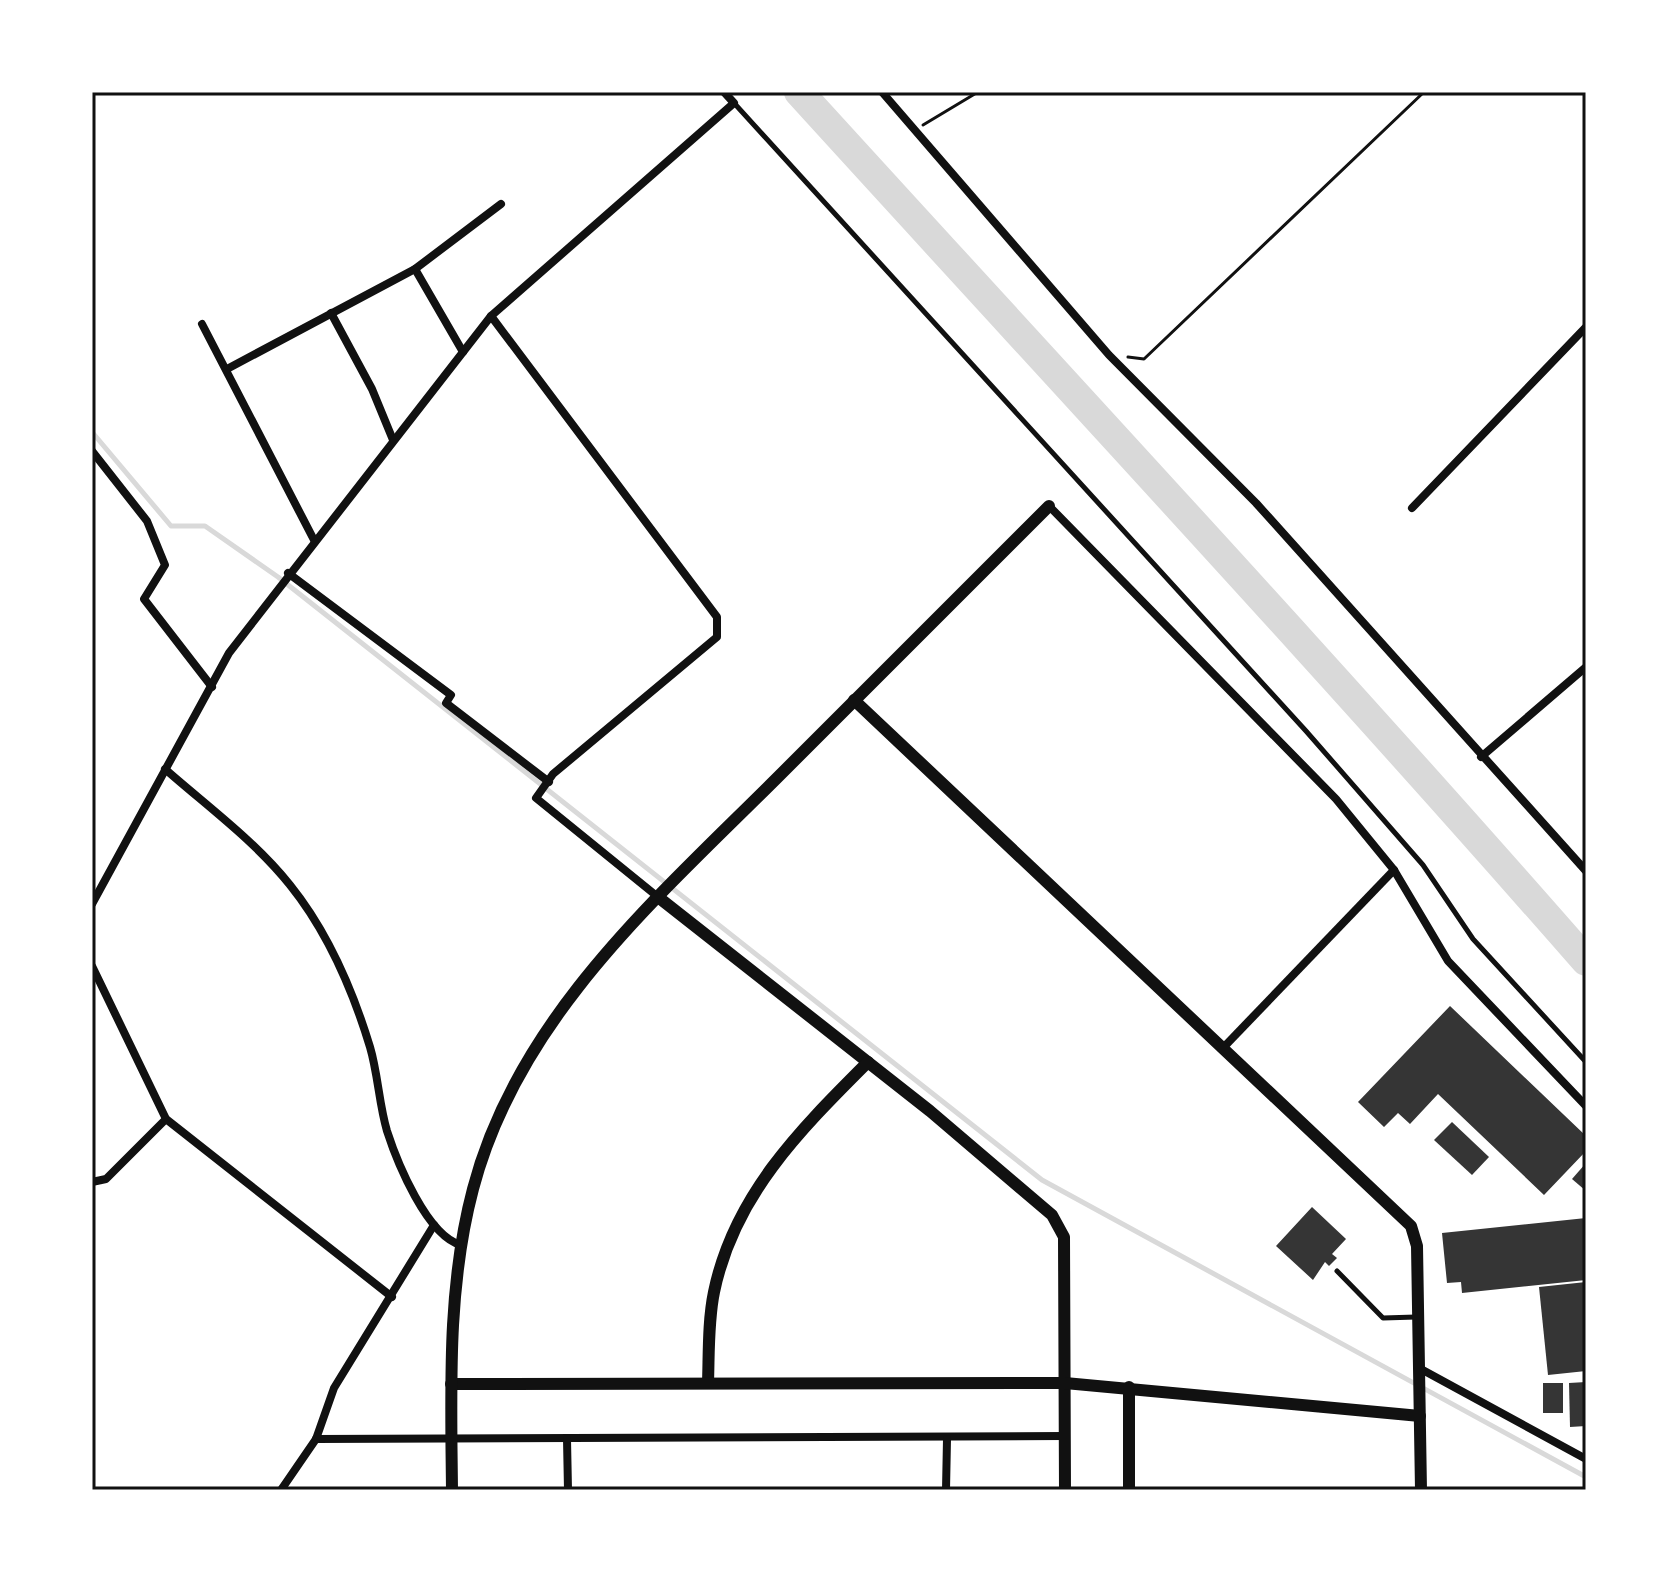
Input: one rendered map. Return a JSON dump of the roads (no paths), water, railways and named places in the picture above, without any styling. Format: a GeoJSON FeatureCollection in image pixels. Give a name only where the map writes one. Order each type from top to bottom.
{"type":"FeatureCollection","features":[{"type":"Feature","properties":{"kind":"street"},"geometry":{"type":"LineString","coordinates":[[92,904],[229,653],[286,575],[491,316],[734,103],[724,92]]}},
{"type":"Feature","properties":{"kind":"street"},"geometry":{"type":"LineString","coordinates":[[882,92],[1109,355],[1256,503],[1586,871]]}},
{"type":"Feature","properties":{"kind":"street"},"geometry":{"type":"LineString","coordinates":[[227,369],[415,269],[501,204]]}},
{"type":"Feature","properties":{"kind":"street"},"geometry":{"type":"LineString","coordinates":[[415,269],[463,352]]}},
{"type":"Feature","properties":{"kind":"street"},"geometry":{"type":"LineString","coordinates":[[331,313],[372,389],[393,440]]}},
{"type":"Feature","properties":{"kind":"street"},"geometry":{"type":"LineString","coordinates":[[491,316],[717,617],[717,637],[553,774],[536,798],[868,1062],[1052,1215],[1064,1237],[1065,1490]]}},
{"type":"Feature","properties":{"kind":"street"},"geometry":{"type":"LineString","coordinates":[[202,324],[314,540]]}},
{"type":"Feature","properties":{"kind":"street"},"geometry":{"type":"LineString","coordinates":[[1412,508],[1586,327]]}},
{"type":"Feature","properties":{"kind":"street"},"geometry":{"type":"LineString","coordinates":[[92,451],[147,521],[165,565],[144,599],[212,687]]}},
{"type":"Feature","properties":{"kind":"street"},"geometry":{"type":"LineString","coordinates":[[452,1490],[453,1309],[461,1245],[473,1187],[512,1088],[544,1032],[582,980],[677,877],[1049,506],[1336,799],[1394,870],[1448,961],[1586,1106]]}},
{"type":"Feature","properties":{"kind":"street"},"geometry":{"type":"LineString","coordinates":[[286,575],[451,695],[446,703],[548,783]]}},
{"type":"Feature","properties":{"kind":"street"},"geometry":{"type":"LineString","coordinates":[[1481,757],[1586,667]]}},
{"type":"Feature","properties":{"kind":"street"},"geometry":{"type":"LineString","coordinates":[[854,700],[1411,1226],[1417,1246],[1421,1490]]}},
{"type":"Feature","properties":{"kind":"street"},"geometry":{"type":"LineString","coordinates":[[165,769],[243,836],[289,884],[326,938],[371,1049],[387,1130],[408,1184],[434,1225],[453,1243],[461,1245]]}},
{"type":"Feature","properties":{"kind":"street"},"geometry":{"type":"LineString","coordinates":[[1222,1049],[1394,870]]}},
{"type":"Feature","properties":{"kind":"street"},"geometry":{"type":"LineString","coordinates":[[92,966],[166,1119],[392,1297]]}},
{"type":"Feature","properties":{"kind":"street"},"geometry":{"type":"LineString","coordinates":[[708,1383],[713,1294],[733,1232],[773,1163],[797,1133],[868,1062]]}},
{"type":"Feature","properties":{"kind":"street"},"geometry":{"type":"LineString","coordinates":[[92,1182],[106,1179],[166,1119]]}},
{"type":"Feature","properties":{"kind":"street"},"geometry":{"type":"LineString","coordinates":[[281,1490],[316,1439],[334,1388],[434,1225]]}},
{"type":"Feature","properties":{"kind":"street"},"geometry":{"type":"LineString","coordinates":[[1419,1371],[1586,1459]]}},
{"type":"Feature","properties":{"kind":"street"},"geometry":{"type":"LineString","coordinates":[[451,1384],[1065,1383],[1420,1416]]}},
{"type":"Feature","properties":{"kind":"street"},"geometry":{"type":"LineString","coordinates":[[1129,1387],[1129,1490]]}},
{"type":"Feature","properties":{"kind":"street"},"geometry":{"type":"LineString","coordinates":[[316,1439],[947,1439],[1065,1436]]}},
{"type":"Feature","properties":{"kind":"street"},"geometry":{"type":"LineString","coordinates":[[567,1439],[568,1490]]}},
{"type":"Feature","properties":{"kind":"street"},"geometry":{"type":"LineString","coordinates":[[946,1490],[947,1439]]}},
{"type":"Feature","properties":{"kind":"lane"},"geometry":{"type":"LineString","coordinates":[[734,103],[1297,721],[1423,865],[1473,939],[1586,1062]]}},
{"type":"Feature","properties":{"kind":"lane"},"geometry":{"type":"LineString","coordinates":[[1337,1271],[1383,1318],[1419,1317]]}},
{"type":"Feature","properties":{"kind":"waterway"},"geometry":{"type":"LineString","coordinates":[[799,92],[1293,633],[1586,961]]}},
{"type":"Feature","properties":{"kind":"waterway"},"geometry":{"type":"LineString","coordinates":[[92,432],[171,526],[205,526],[278,577],[1042,1180],[1586,1477]]}}]}
